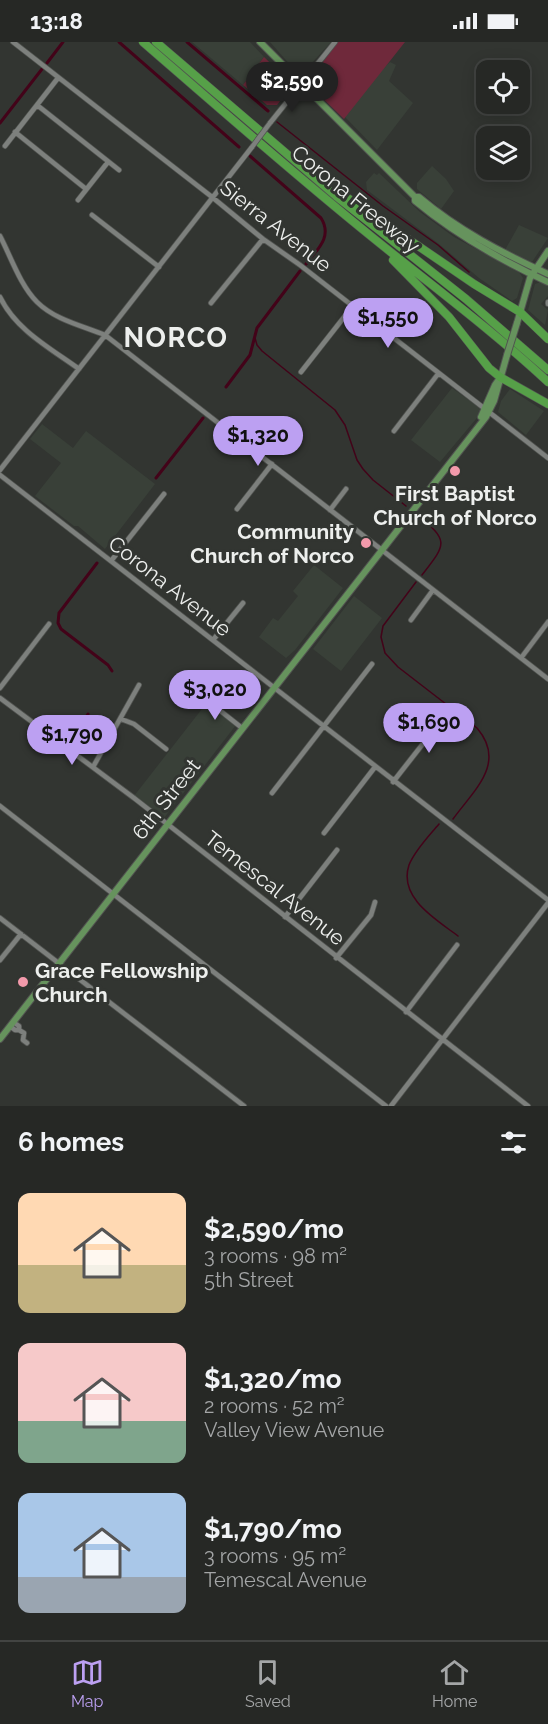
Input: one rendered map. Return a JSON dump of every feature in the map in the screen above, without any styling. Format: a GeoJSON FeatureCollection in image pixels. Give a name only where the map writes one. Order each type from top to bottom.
{"type":"FeatureCollection","features":[{"type":"Feature","properties":{"kind":"highway","name":"Corona Freeway"},"geometry":{"type":"LineString","coordinates":[[143,42],[370,236],[482,324],[548,381]]}},
{"type":"Feature","properties":{"kind":"highway"},"geometry":{"type":"LineString","coordinates":[[150,42],[360,221],[499,332],[548,376]]}},
{"type":"Feature","properties":{"kind":"highway"},"geometry":{"type":"LineString","coordinates":[[156,42],[336,196],[466,299],[548,370]]}},
{"type":"Feature","properties":{"kind":"highway","name":"Corona Freeway"},"geometry":{"type":"LineString","coordinates":[[163,42],[283,146],[490,313],[548,364]]}},
{"type":"Feature","properties":{"kind":"highway"},"geometry":{"type":"LineString","coordinates":[[339,192],[474,284],[520,312],[548,339]]}},
{"type":"Feature","properties":{"kind":"highway"},"geometry":{"type":"LineString","coordinates":[[370,236],[423,287],[489,368],[548,405]]}},
{"type":"Feature","properties":{"kind":"main road"},"geometry":{"type":"LineString","coordinates":[[260,42],[415,197],[415,201],[433,216],[484,250],[534,271],[548,274]]}},
{"type":"Feature","properties":{"kind":"main road"},"geometry":{"type":"LineString","coordinates":[[415,197],[419,197],[444,217],[534,271],[548,282]]}},
{"type":"Feature","properties":{"kind":"main road"},"geometry":{"type":"LineString","coordinates":[[484,250],[487,248],[495,252],[499,251]]}},
{"type":"Feature","properties":{"kind":"main road","name":"6th Street"},"geometry":{"type":"LineString","coordinates":[[0,1039],[471,436],[487,411],[495,385],[501,377],[534,271],[548,251]]}},
{"type":"Feature","properties":{"kind":"street","name":"Sierra Avenue"},"geometry":{"type":"LineString","coordinates":[[13,42],[212,197],[262,239],[300,265],[548,458]]}},
{"type":"Feature","properties":{"kind":"street"},"geometry":{"type":"LineString","coordinates":[[0,473],[212,197],[335,42]]}},
{"type":"Feature","properties":{"kind":"street"},"geometry":{"type":"LineString","coordinates":[[5,146],[58,78]]}},
{"type":"Feature","properties":{"kind":"street"},"geometry":{"type":"LineString","coordinates":[[37,105],[119,170]]}},
{"type":"Feature","properties":{"kind":"street"},"geometry":{"type":"LineString","coordinates":[[15,132],[86,189]]}},
{"type":"Feature","properties":{"kind":"street"},"geometry":{"type":"LineString","coordinates":[[78,200],[108,162]]}},
{"type":"Feature","properties":{"kind":"street"},"geometry":{"type":"LineString","coordinates":[[92,215],[159,267]]}},
{"type":"Feature","properties":{"kind":"street"},"geometry":{"type":"LineString","coordinates":[[0,236],[36,302],[62,318],[105,335],[548,679]]}},
{"type":"Feature","properties":{"kind":"street"},"geometry":{"type":"LineString","coordinates":[[211,303],[262,239]]}},
{"type":"Feature","properties":{"kind":"street"},"geometry":{"type":"LineString","coordinates":[[0,297],[7,311],[22,329],[79,369]]}},
{"type":"Feature","properties":{"kind":"street"},"geometry":{"type":"LineString","coordinates":[[301,372],[352,307]]}},
{"type":"Feature","properties":{"kind":"street"},"geometry":{"type":"LineString","coordinates":[[394,431],[438,374]]}},
{"type":"Feature","properties":{"kind":"street"},"geometry":{"type":"LineString","coordinates":[[237,509],[272,464]]}},
{"type":"Feature","properties":{"kind":"street","name":"Corona Avenue"},"geometry":{"type":"LineString","coordinates":[[0,473],[548,901]]}},
{"type":"Feature","properties":{"kind":"street"},"geometry":{"type":"LineString","coordinates":[[330,510],[346,489]]}},
{"type":"Feature","properties":{"kind":"street"},"geometry":{"type":"LineString","coordinates":[[111,561],[164,494]]}},
{"type":"Feature","properties":{"kind":"street"},"geometry":{"type":"LineString","coordinates":[[411,620],[433,590]]}},
{"type":"Feature","properties":{"kind":"street"},"geometry":{"type":"LineString","coordinates":[[213,640],[243,603]]}},
{"type":"Feature","properties":{"kind":"street"},"geometry":{"type":"LineString","coordinates":[[521,658],[548,622]]}},
{"type":"Feature","properties":{"kind":"street"},"geometry":{"type":"LineString","coordinates":[[0,688],[49,624]]}},
{"type":"Feature","properties":{"kind":"street"},"geometry":{"type":"LineString","coordinates":[[272,793],[372,664]]}},
{"type":"Feature","properties":{"kind":"street"},"geometry":{"type":"LineString","coordinates":[[93,767],[139,685]]}},
{"type":"Feature","properties":{"kind":"street"},"geometry":{"type":"LineString","coordinates":[[199,697],[242,728]]}},
{"type":"Feature","properties":{"kind":"street","name":"Temescal Avenue"},"geometry":{"type":"LineString","coordinates":[[0,698],[93,767],[528,1106]]}},
{"type":"Feature","properties":{"kind":"street"},"geometry":{"type":"LineString","coordinates":[[393,782],[447,713]]}},
{"type":"Feature","properties":{"kind":"street"},"geometry":{"type":"LineString","coordinates":[[121,719],[134,724],[166,749]]}},
{"type":"Feature","properties":{"kind":"street"},"geometry":{"type":"LineString","coordinates":[[324,833],[375,767]]}},
{"type":"Feature","properties":{"kind":"street"},"geometry":{"type":"LineString","coordinates":[[0,806],[386,1106]]}},
{"type":"Feature","properties":{"kind":"street"},"geometry":{"type":"LineString","coordinates":[[285,917],[337,850]]}},
{"type":"Feature","properties":{"kind":"street"},"geometry":{"type":"LineString","coordinates":[[391,1106],[548,901]]}},
{"type":"Feature","properties":{"kind":"street"},"geometry":{"type":"LineString","coordinates":[[336,958],[371,915],[375,902]]}},
{"type":"Feature","properties":{"kind":"street"},"geometry":{"type":"LineString","coordinates":[[0,918],[244,1106]]}},
{"type":"Feature","properties":{"kind":"street"},"geometry":{"type":"LineString","coordinates":[[0,960],[21,934]]}},
{"type":"Feature","properties":{"kind":"street"},"geometry":{"type":"LineString","coordinates":[[406,1012],[457,945]]}},
{"type":"Feature","properties":{"kind":"street"},"geometry":{"type":"LineString","coordinates":[[11,1024],[24,1033],[23,1040],[27,1042]]}},
{"type":"Feature","properties":{"kind":"shaded area"},"geometry":{"type":"Polygon","coordinates":[[[192,42],[250,42],[264,57],[243,85],[192,42]]]}},
{"type":"Feature","properties":{"kind":"shaded area"},"geometry":{"type":"Polygon","coordinates":[[[270,42],[331,42],[299,75],[270,42]]]}},
{"type":"Feature","properties":{"kind":"shaded area"},"geometry":{"type":"Polygon","coordinates":[[[338,42],[405,42],[344,119],[310,86],[309,80],[338,42]]]}},
{"type":"Feature","properties":{"kind":"shaded area"},"geometry":{"type":"Polygon","coordinates":[[[264,57],[292,84],[277,105],[267,105],[243,85],[264,57]]]}},
{"type":"Feature","properties":{"kind":"shaded area"},"geometry":{"type":"Polygon","coordinates":[[[390,62],[396,65],[389,81],[413,103],[377,150],[345,117],[378,73],[390,62]]]}},
{"type":"Feature","properties":{"kind":"shaded area"},"geometry":{"type":"Polygon","coordinates":[[[432,166],[446,179],[454,191],[441,209],[417,189],[417,183],[432,166]]]}},
{"type":"Feature","properties":{"kind":"shaded area"},"geometry":{"type":"Polygon","coordinates":[[[374,173],[377,175],[379,173],[420,212],[454,237],[519,272],[523,278],[517,298],[512,301],[479,278],[439,244],[367,190],[366,182],[374,173]]]}},
{"type":"Feature","properties":{"kind":"shaded area"},"geometry":{"type":"Polygon","coordinates":[[[519,225],[548,238],[532,262],[505,250],[519,225]]]}},
{"type":"Feature","properties":{"kind":"shaded area"},"geometry":{"type":"Polygon","coordinates":[[[541,282],[548,285],[548,296],[541,304],[548,310],[545,325],[528,310],[535,284],[541,282]]]}},
{"type":"Feature","properties":{"kind":"shaded area"},"geometry":{"type":"Polygon","coordinates":[[[452,388],[481,409],[481,413],[440,462],[411,440],[452,388]]]}},
{"type":"Feature","properties":{"kind":"shaded area"},"geometry":{"type":"Polygon","coordinates":[[[510,389],[544,411],[526,435],[498,412],[501,401],[510,389]]]}},
{"type":"Feature","properties":{"kind":"shaded area"},"geometry":{"type":"Polygon","coordinates":[[[42,424],[73,448],[86,431],[155,484],[105,549],[78,526],[74,526],[35,496],[61,463],[30,439],[42,424]]]}},
{"type":"Feature","properties":{"kind":"shaded area"},"geometry":{"type":"Polygon","coordinates":[[[314,565],[343,588],[295,650],[286,658],[259,637],[273,618],[278,621],[298,596],[293,591],[314,565]]]}},
{"type":"Feature","properties":{"kind":"shaded area"},"geometry":{"type":"Polygon","coordinates":[[[354,596],[382,618],[341,671],[313,649],[354,596]]]}},
{"type":"Feature","properties":{"kind":"shaded area"},"geometry":{"type":"Polygon","coordinates":[[[205,705],[212,706],[236,725],[164,818],[134,796],[205,705]]]}},
{"type":"Feature","properties":{"kind":"waterway"},"geometry":{"type":"LineString","coordinates":[[47,63],[63,42]]}},
{"type":"Feature","properties":{"kind":"waterway"},"geometry":{"type":"LineString","coordinates":[[119,42],[239,147]]}},
{"type":"Feature","properties":{"kind":"waterway"},"geometry":{"type":"LineString","coordinates":[[187,42],[268,111]]}},
{"type":"Feature","properties":{"kind":"waterway"},"geometry":{"type":"LineString","coordinates":[[0,123],[42,69]]}},
{"type":"Feature","properties":{"kind":"waterway"},"geometry":{"type":"LineString","coordinates":[[277,122],[383,206],[438,245],[469,272]]}},
{"type":"Feature","properties":{"kind":"waterway"},"geometry":{"type":"LineString","coordinates":[[250,156],[321,218],[325,231],[324,237],[319,248],[306,264]]}},
{"type":"Feature","properties":{"kind":"waterway"},"geometry":{"type":"LineString","coordinates":[[226,387],[250,355],[257,328],[300,271]]}},
{"type":"Feature","properties":{"kind":"waterway"},"geometry":{"type":"LineString","coordinates":[[255,338],[262,351],[335,410],[345,425],[357,460],[363,469],[373,480],[406,506]]}},
{"type":"Feature","properties":{"kind":"waterway"},"geometry":{"type":"LineString","coordinates":[[156,478],[203,418]]}},
{"type":"Feature","properties":{"kind":"waterway"},"geometry":{"type":"LineString","coordinates":[[417,515],[435,531],[441,543],[436,556],[422,575]]}},
{"type":"Feature","properties":{"kind":"waterway"},"geometry":{"type":"LineString","coordinates":[[97,563],[59,613],[58,623],[61,629],[108,665],[112,671]]}},
{"type":"Feature","properties":{"kind":"waterway"},"geometry":{"type":"LineString","coordinates":[[416,582],[383,626],[381,637],[385,653],[398,667],[477,728],[489,753],[484,776],[453,819]]}},
{"type":"Feature","properties":{"kind":"waterway"},"geometry":{"type":"LineString","coordinates":[[69,744],[88,714]]}},
{"type":"Feature","properties":{"kind":"waterway"},"geometry":{"type":"LineString","coordinates":[[439,824],[415,854],[409,865],[407,877],[414,898],[430,915],[458,936]]}},
{"type":"Feature","properties":{"kind":"place","name":"First Baptist Church of Norco"},"geometry":{"type":"Point","coordinates":[455,471]}},
{"type":"Feature","properties":{"kind":"place","name":"Community Church of Norco"},"geometry":{"type":"Point","coordinates":[366,543]}},
{"type":"Feature","properties":{"kind":"place","name":"Grace Fellowship Church"},"geometry":{"type":"Point","coordinates":[23,982]}},
{"type":"Feature","properties":{"kind":"district","name":"NORCO"},"geometry":{"type":"Point","coordinates":[176,337]}}]}
